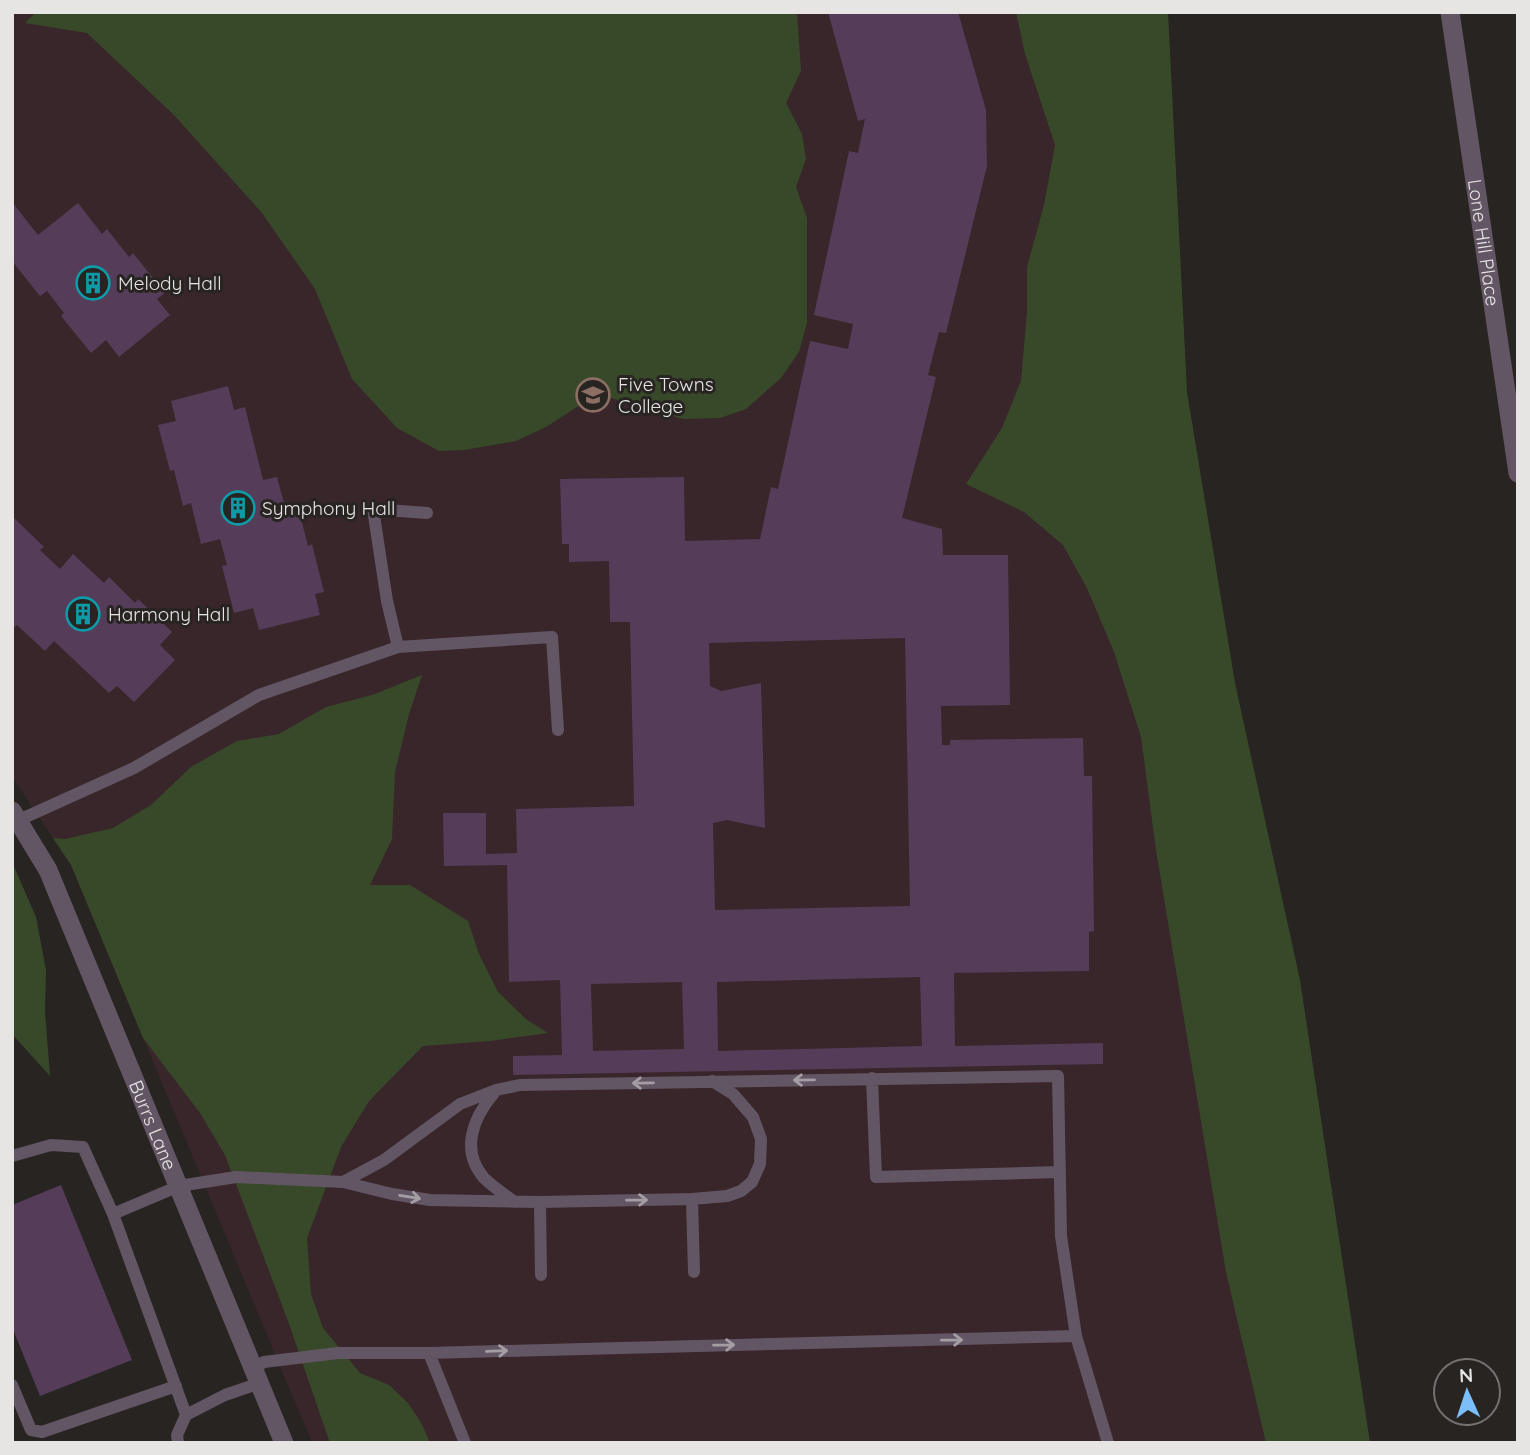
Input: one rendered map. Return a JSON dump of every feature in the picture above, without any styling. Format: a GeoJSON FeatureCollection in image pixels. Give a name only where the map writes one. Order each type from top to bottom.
{"type":"FeatureCollection","features":[{"type":"Feature","properties":{"kind":"street","name":"Lone Hill Place"},"geometry":{"type":"LineString","coordinates":[[1450,12],[1518,473]]}},
{"type":"Feature","properties":{"kind":"street","name":"Burrs Lane"},"geometry":{"type":"LineString","coordinates":[[16,815],[48,870],[284,1443]]}},
{"type":"Feature","properties":{"kind":"lane"},"geometry":{"type":"LineString","coordinates":[[398,647],[387,601],[373,509],[426,513]]}},
{"type":"Feature","properties":{"kind":"lane"},"geometry":{"type":"LineString","coordinates":[[16,815],[134,768],[259,695],[398,647],[552,637],[558,730]]}},
{"type":"Feature","properties":{"kind":"lane"},"geometry":{"type":"LineString","coordinates":[[343,1182],[384,1160],[460,1104],[496,1090],[520,1085],[1058,1076],[1061,1236],[1076,1336],[1108,1443]]}},
{"type":"Feature","properties":{"kind":"lane"},"geometry":{"type":"LineString","coordinates":[[872,1078],[876,1177],[1060,1172]]}},
{"type":"Feature","properties":{"kind":"lane"},"geometry":{"type":"LineString","coordinates":[[113,1214],[179,1186],[236,1177],[343,1182],[430,1200],[540,1202],[727,1196],[741,1191],[752,1182],[760,1164],[761,1139],[753,1117],[733,1094],[712,1081]]}},
{"type":"Feature","properties":{"kind":"lane"},"geometry":{"type":"LineString","coordinates":[[496,1090],[474,1123],[470,1143],[474,1164],[485,1180],[515,1202]]}},
{"type":"Feature","properties":{"kind":"lane"},"geometry":{"type":"LineString","coordinates":[[12,1156],[51,1145],[83,1147],[113,1214],[186,1415]]}},
{"type":"Feature","properties":{"kind":"lane"},"geometry":{"type":"LineString","coordinates":[[692,1199],[694,1272]]}},
{"type":"Feature","properties":{"kind":"lane"},"geometry":{"type":"LineString","coordinates":[[540,1202],[541,1275]]}},
{"type":"Feature","properties":{"kind":"lane"},"geometry":{"type":"LineString","coordinates":[[178,1443],[177,1435],[186,1415],[257,1376],[264,1362],[338,1353],[1076,1336]]}},
{"type":"Feature","properties":{"kind":"lane"},"geometry":{"type":"LineString","coordinates":[[429,1353],[465,1443]]}},
{"type":"Feature","properties":{"kind":"lane"},"geometry":{"type":"LineString","coordinates":[[12,1385],[31,1430],[42,1432],[176,1385]]}},
{"type":"Feature","properties":{"kind":"shaded area","name":"Five Towns College"},"geometry":{"type":"Polygon","coordinates":[[[12,12],[1133,12],[1249,1127],[1342,1443],[312,1443],[71,865],[12,777],[12,12]]]}},
{"type":"Feature","properties":{"kind":"green space"},"geometry":{"type":"Polygon","coordinates":[[[36,12],[797,12],[801,71],[786,103],[802,134],[806,159],[796,187],[807,218],[807,323],[799,352],[781,378],[746,409],[720,418],[683,419],[597,394],[546,427],[516,441],[464,450],[439,451],[397,428],[352,379],[315,289],[262,213],[174,115],[87,33],[25,23],[36,12]]]}},
{"type":"Feature","properties":{"kind":"green space"},"geometry":{"type":"Polygon","coordinates":[[[1016,12],[1168,12],[1187,392],[1235,683],[1300,980],[1370,1443],[1266,1443],[1226,1272],[1156,850],[1141,737],[1114,652],[1087,588],[1063,545],[1024,512],[966,484],[1002,428],[1021,381],[1027,311],[1027,267],[1044,205],[1055,145],[1025,54],[1016,12]]]}},
{"type":"Feature","properties":{"kind":"green space"},"geometry":{"type":"Polygon","coordinates":[[[422,675],[395,772],[392,839],[370,885],[410,885],[468,921],[479,954],[498,992],[527,1020],[548,1033],[423,1046],[369,1101],[341,1147],[307,1238],[311,1294],[323,1328],[360,1373],[389,1385],[408,1403],[422,1424],[430,1443],[330,1443],[288,1321],[225,1155],[200,1113],[143,1038],[71,865],[53,838],[65,839],[113,828],[151,805],[191,767],[237,741],[279,734],[326,707],[372,695],[422,675]]]}},
{"type":"Feature","properties":{"kind":"green space"},"geometry":{"type":"Polygon","coordinates":[[[12,862],[36,917],[46,970],[45,1011],[50,1076],[12,1034],[12,862]]]}},
{"type":"Feature","properties":{"kind":"building"},"geometry":{"type":"Polygon","coordinates":[[[828,12],[958,12],[986,110],[987,166],[946,333],[939,332],[928,375],[936,377],[902,518],[942,529],[943,555],[1008,555],[1010,705],[941,706],[942,745],[950,745],[950,740],[1083,738],[1084,776],[1092,776],[1094,931],[1089,932],[1089,971],[954,973],[955,1046],[1103,1043],[1103,1064],[513,1075],[513,1056],[562,1055],[560,980],[509,982],[507,865],[444,866],[443,813],[486,813],[486,854],[517,853],[516,809],[634,806],[630,622],[610,622],[609,561],[569,562],[569,544],[562,544],[560,479],[684,477],[685,541],[760,539],[771,487],[778,489],[810,341],[848,349],[853,324],[814,315],[849,151],[858,153],[865,119],[858,121],[828,12]],[[905,638],[709,643],[710,686],[721,691],[761,683],[765,828],[727,820],[713,823],[715,910],[910,906],[905,638]],[[920,977],[717,982],[718,1051],[922,1046],[920,977]],[[682,982],[591,984],[593,1051],[684,1049],[682,982]]]}},
{"type":"Feature","properties":{"kind":"building","name":"Melody Hall"},"geometry":{"type":"Polygon","coordinates":[[[12,202],[38,235],[78,203],[102,234],[107,229],[129,257],[133,253],[165,293],[157,299],[170,315],[119,357],[106,340],[91,353],[61,316],[64,313],[47,291],[40,296],[12,261],[12,202]]]}},
{"type":"Feature","properties":{"kind":"building","name":"Symphony Hall"},"geometry":{"type":"Polygon","coordinates":[[[228,386],[234,410],[245,407],[263,480],[277,477],[287,514],[299,511],[308,546],[312,544],[324,592],[315,594],[320,615],[259,630],[253,608],[234,613],[222,566],[227,565],[220,539],[201,544],[191,503],[183,506],[158,425],[176,421],[171,401],[228,386]]]}},
{"type":"Feature","properties":{"kind":"building","name":"Harmony Hall"},"geometry":{"type":"Polygon","coordinates":[[[12,516],[44,547],[40,550],[60,569],[73,554],[104,583],[109,577],[135,603],[138,599],[172,632],[160,645],[175,660],[134,702],[117,686],[109,693],[54,641],[45,651],[17,625],[12,629],[12,516]]]}},
{"type":"Feature","properties":{"kind":"building"},"geometry":{"type":"Polygon","coordinates":[[[61,1185],[132,1360],[40,1396],[12,1327],[12,1205],[61,1185]]]}},
{"type":"Feature","properties":{"kind":"place","name":"Melody Hall"},"geometry":{"type":"Point","coordinates":[93,283]}},
{"type":"Feature","properties":{"kind":"place","name":"Five Towns College"},"geometry":{"type":"Point","coordinates":[593,395]}},
{"type":"Feature","properties":{"kind":"place","name":"Symphony Hall"},"geometry":{"type":"Point","coordinates":[238,508]}},
{"type":"Feature","properties":{"kind":"place","name":"Harmony Hall"},"geometry":{"type":"Point","coordinates":[83,614]}}]}
